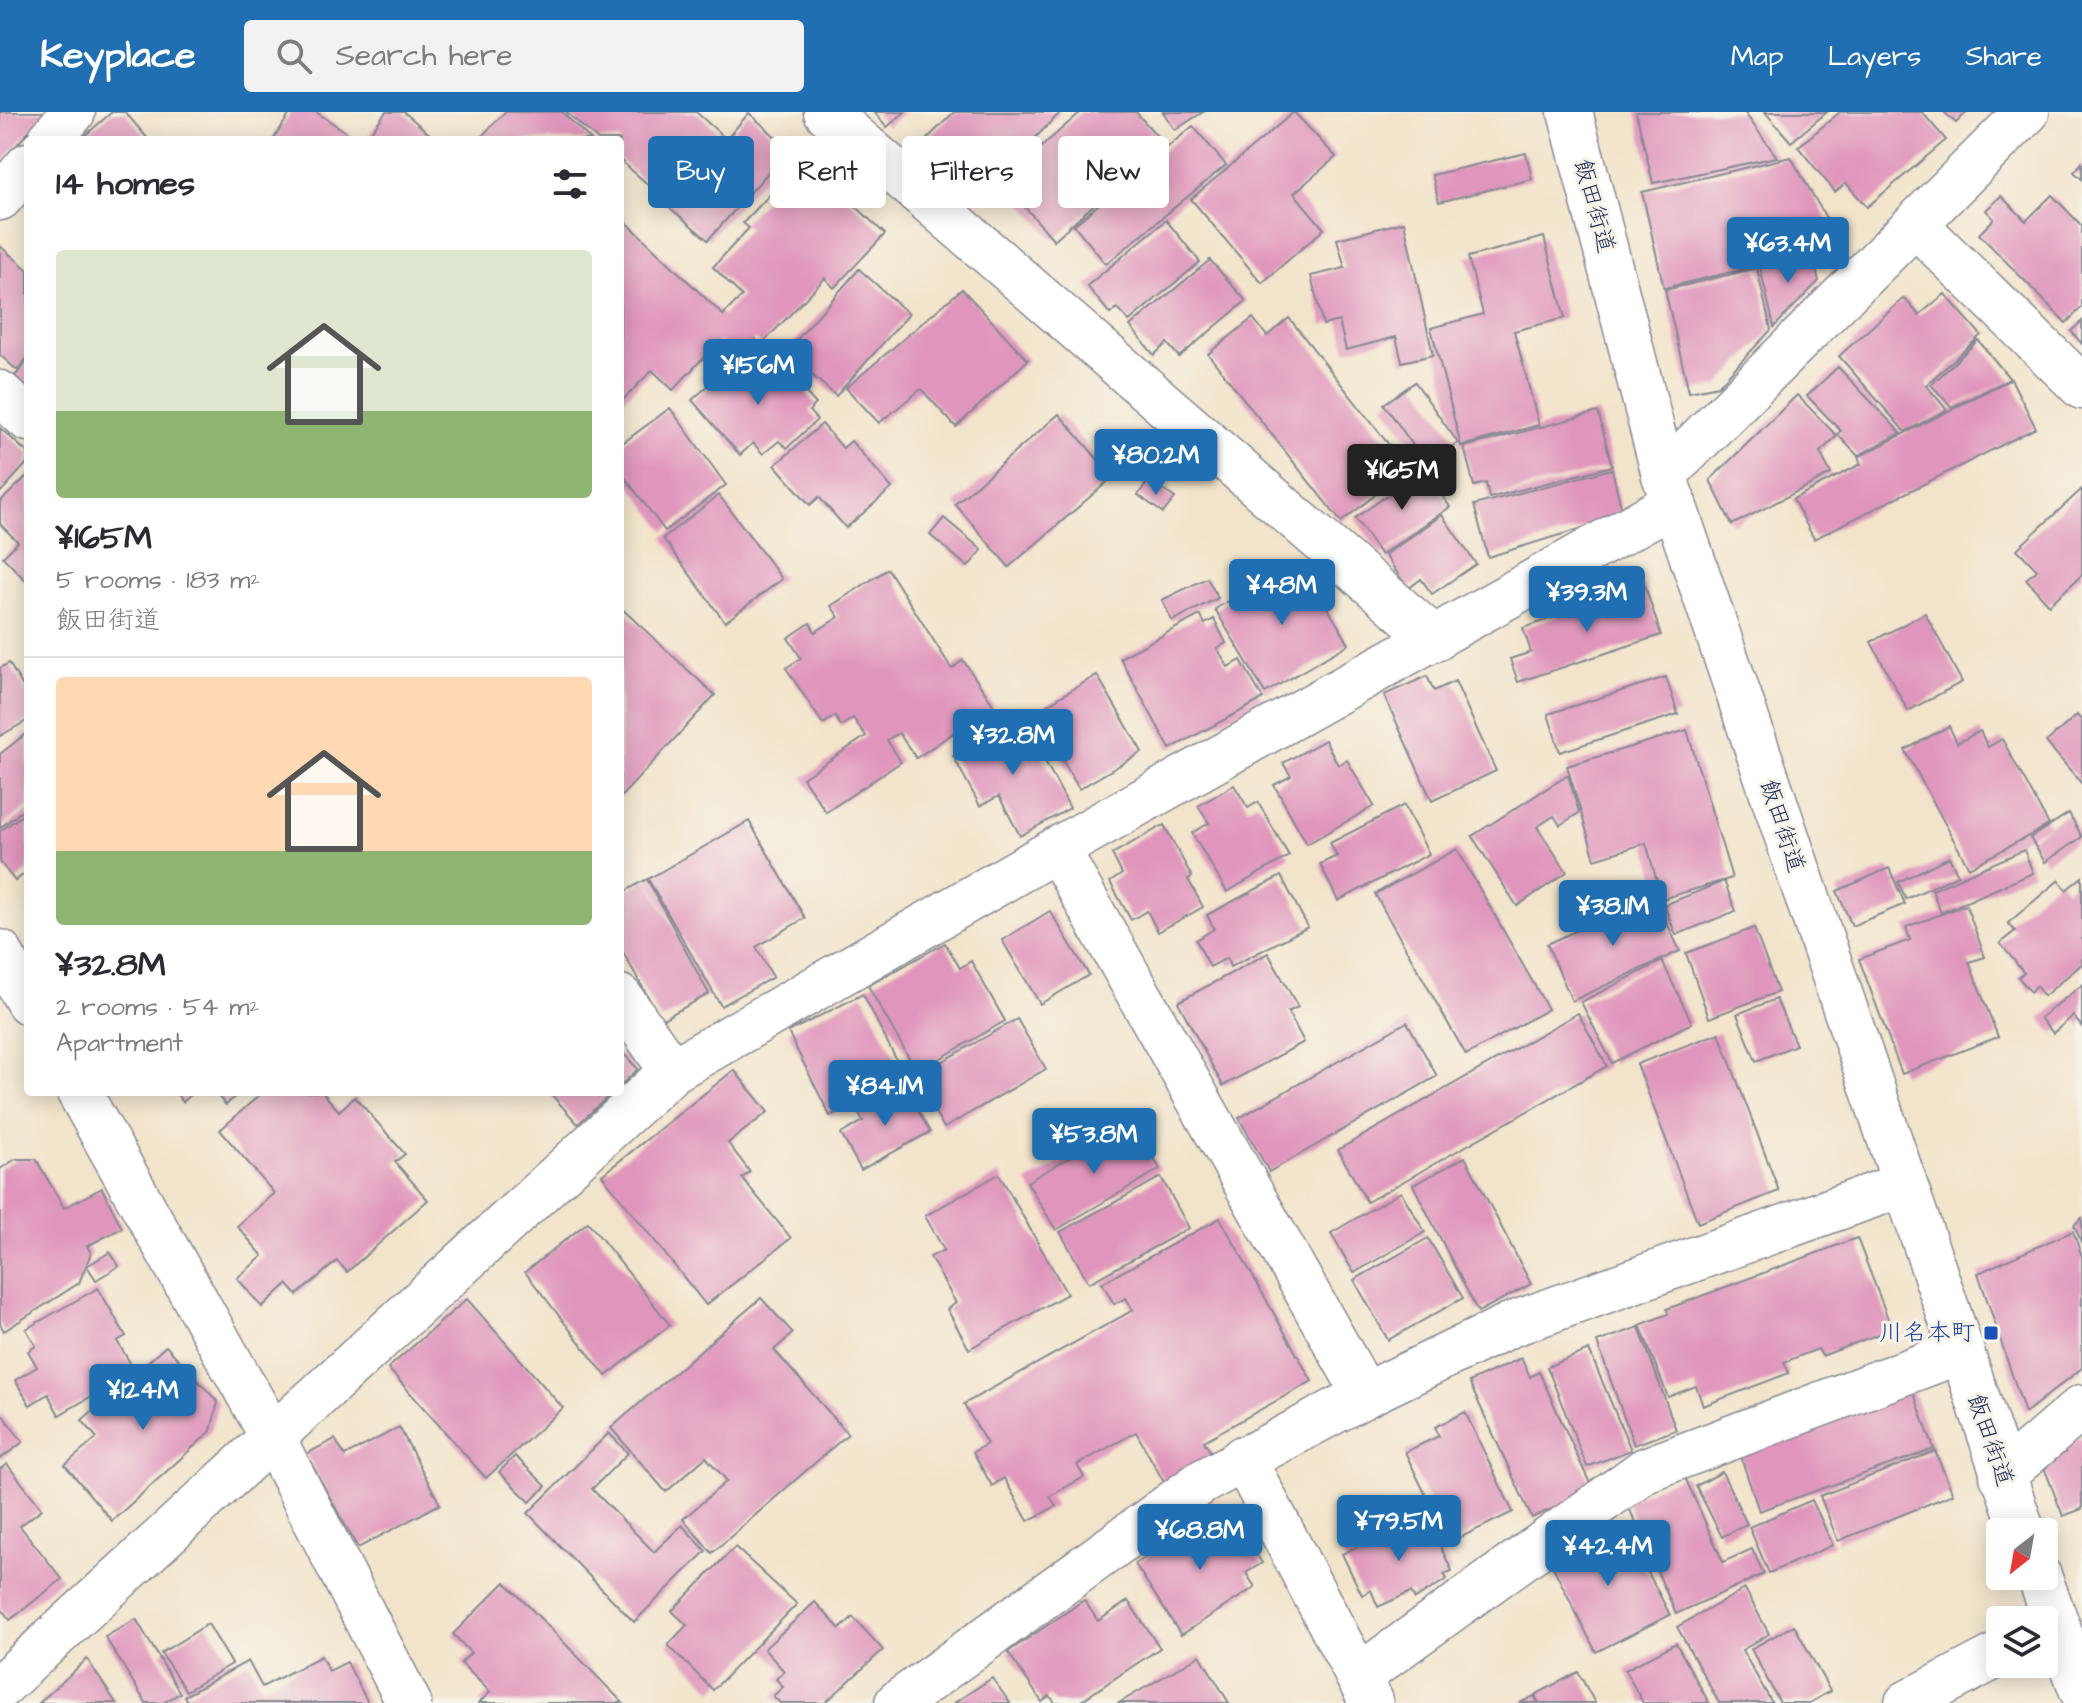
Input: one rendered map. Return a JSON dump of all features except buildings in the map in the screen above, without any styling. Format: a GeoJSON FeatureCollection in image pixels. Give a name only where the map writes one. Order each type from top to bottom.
{"type":"FeatureCollection","features":[{"type":"Feature","properties":{"kind":"street"},"geometry":{"type":"LineString","coordinates":[[53,136],[73,112]]}},
{"type":"Feature","properties":{"kind":"street"},"geometry":{"type":"LineString","coordinates":[[826,112],[1435,639]]}},
{"type":"Feature","properties":{"kind":"street","name":"飯田街道"},"geometry":{"type":"LineString","coordinates":[[1570,112],[1669,489],[1902,1185],[2018,1518]]}},
{"type":"Feature","properties":{"kind":"street"},"geometry":{"type":"LineString","coordinates":[[0,1687],[672,1071],[1057,849],[1435,639],[1669,489],[1916,225],[2027,112]]}},
{"type":"Feature","properties":{"kind":"street"},"geometry":{"type":"LineString","coordinates":[[0,198],[24,170]]}},
{"type":"Feature","properties":{"kind":"street"},"geometry":{"type":"LineString","coordinates":[[1916,225],[2082,387]]}},
{"type":"Feature","properties":{"kind":"street"},"geometry":{"type":"LineString","coordinates":[[0,393],[24,415]]}},
{"type":"Feature","properties":{"kind":"street"},"geometry":{"type":"LineString","coordinates":[[1057,849],[1365,1395]]}},
{"type":"Feature","properties":{"kind":"street"},"geometry":{"type":"LineString","coordinates":[[0,952],[24,995]]}},
{"type":"Feature","properties":{"kind":"street"},"geometry":{"type":"LineString","coordinates":[[624,1003],[672,1071]]}},
{"type":"Feature","properties":{"kind":"street"},"geometry":{"type":"LineString","coordinates":[[81,1096],[273,1438],[409,1703]]}},
{"type":"Feature","properties":{"kind":"street"},"geometry":{"type":"LineString","coordinates":[[897,1703],[1202,1482],[1365,1395],[1510,1325],[1902,1185]]}},
{"type":"Feature","properties":{"kind":"street"},"geometry":{"type":"LineString","coordinates":[[1243,1458],[1365,1690],[1645,1470],[1959,1352]]}},
{"type":"Feature","properties":{"kind":"street"},"geometry":{"type":"LineString","coordinates":[[2002,1476],[2082,1407]]}},
{"type":"Feature","properties":{"kind":"street"},"geometry":{"type":"LineString","coordinates":[[2058,1644],[2082,1691]]}},
{"type":"Feature","properties":{"kind":"street"},"geometry":{"type":"LineString","coordinates":[[1907,1703],[1986,1661]]}},
{"type":"Feature","properties":{"kind":"place","name":"川名本町"},"geometry":{"type":"Point","coordinates":[1991,1333]}}]}
